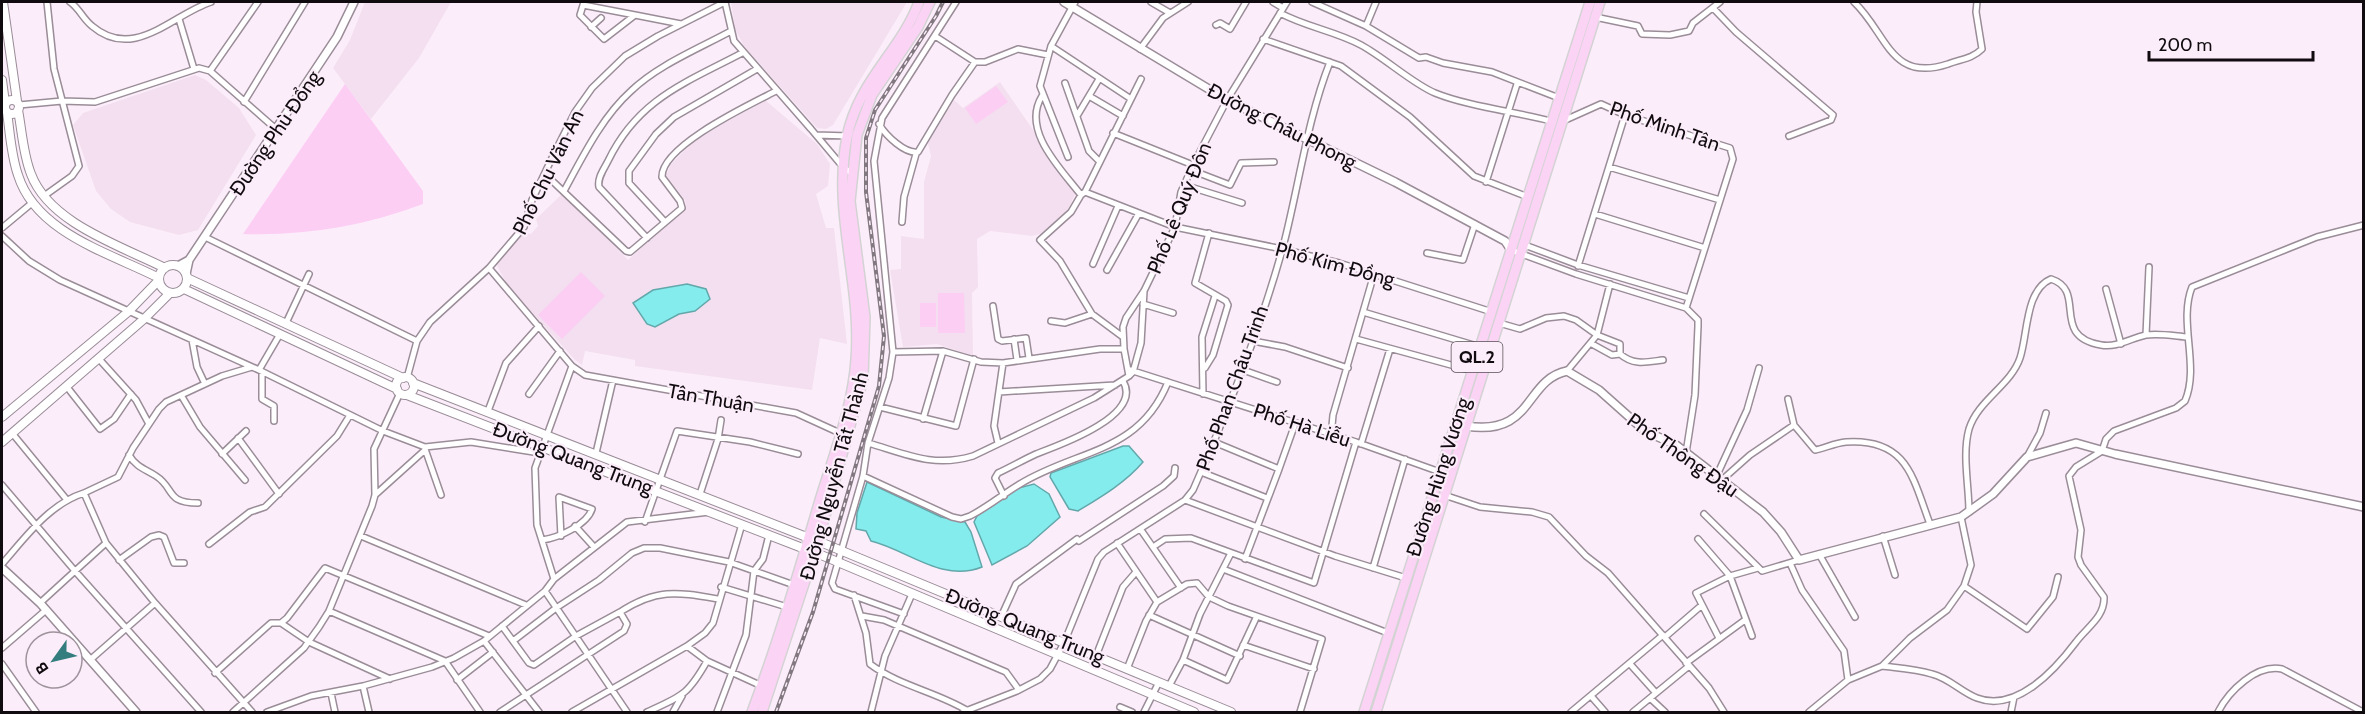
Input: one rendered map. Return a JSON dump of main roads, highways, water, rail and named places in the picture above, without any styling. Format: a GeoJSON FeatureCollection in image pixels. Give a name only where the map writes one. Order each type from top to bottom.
{"type":"FeatureCollection","features":[{"type":"Feature","properties":{"kind":"main road"},"geometry":{"type":"LineString","coordinates":[[2,442],[99,359],[170,293],[184,289],[187,276],[178,266],[165,268],[67,218],[44,196],[30,172],[3,2]]}},
{"type":"Feature","properties":{"kind":"main road","name":"Đường Nguyễn Tất Thành"},"geometry":{"type":"LineString","coordinates":[[903,42],[919,2]]}},
{"type":"Feature","properties":{"kind":"main road","name":"Đường Nguyễn Tất Thành"},"geometry":{"type":"LineString","coordinates":[[845,435],[857,345],[841,200],[843,167],[852,135],[872,95],[930,2]]}},
{"type":"Feature","properties":{"kind":"main road","name":"Đường Hùng Vương"},"geometry":{"type":"LineString","coordinates":[[1364,712],[1492,312],[1510,244],[1528,197],[1590,2]]}},
{"type":"Feature","properties":{"kind":"main road","name":"Đường Hùng Vương"},"geometry":{"type":"LineString","coordinates":[[1376,712],[1600,2]]}},
{"type":"Feature","properties":{"kind":"main road"},"geometry":{"type":"LineString","coordinates":[[2,81],[18,176],[32,203],[41,214],[60,229],[159,279],[163,288],[170,293]]}},
{"type":"Feature","properties":{"kind":"main road"},"geometry":{"type":"LineString","coordinates":[[5,108],[11,99],[18,105]]}},
{"type":"Feature","properties":{"kind":"main road"},"geometry":{"type":"LineString","coordinates":[[5,108],[13,114],[18,105]]}},
{"type":"Feature","properties":{"kind":"main road","name":"Đường Nguyễn Tất Thành"},"geometry":{"type":"LineString","coordinates":[[762,712],[766,688],[845,435],[860,397],[866,344],[850,201],[852,135]]}},
{"type":"Feature","properties":{"kind":"main road"},"geometry":{"type":"LineString","coordinates":[[2,417],[128,312],[159,279],[165,268]]}},
{"type":"Feature","properties":{"kind":"main road","name":"Đường Quang Trung"},"geometry":{"type":"LineString","coordinates":[[187,276],[408,379],[813,539],[1231,712]]}},
{"type":"Feature","properties":{"kind":"main road","name":"Đường Quang Trung"},"geometry":{"type":"LineString","coordinates":[[184,289],[401,392],[541,449],[757,529],[1194,712]]}},
{"type":"Feature","properties":{"kind":"main road"},"geometry":{"type":"LineString","coordinates":[[408,379],[412,390],[401,392],[397,382],[408,379]]}},
{"type":"Feature","properties":{"kind":"main road"},"geometry":{"type":"LineString","coordinates":[[757,529],[760,518]]}},
{"type":"Feature","properties":{"kind":"main road"},"geometry":{"type":"LineString","coordinates":[[1422,526],[1433,530]]}},
{"type":"Feature","properties":{"kind":"main road","name":"Đường Nguyễn Tất Thành"},"geometry":{"type":"LineString","coordinates":[[778,651],[794,585],[810,551]]}},
{"type":"Feature","properties":{"kind":"main road","name":"Đường Nguyễn Tất Thành"},"geometry":{"type":"LineString","coordinates":[[752,712],[766,688]]}},
{"type":"Feature","properties":{"kind":"water"},"geometry":{"type":"Polygon","coordinates":[[[687,284],[706,289],[710,299],[695,311],[679,314],[655,327],[647,324],[633,303],[653,290],[687,284]]]}},
{"type":"Feature","properties":{"kind":"water"},"geometry":{"type":"Polygon","coordinates":[[[1123,446],[1129,446],[1143,462],[1121,483],[1078,511],[1069,509],[1050,477],[1051,473],[1123,446]]]}},
{"type":"Feature","properties":{"kind":"water"},"geometry":{"type":"Polygon","coordinates":[[[867,482],[941,517],[965,522],[971,532],[982,567],[967,571],[939,568],[871,541],[866,531],[856,529],[857,513],[867,482]]]}},
{"type":"Feature","properties":{"kind":"water"},"geometry":{"type":"Polygon","coordinates":[[[1034,484],[1049,494],[1060,517],[1027,546],[992,565],[974,522],[977,516],[1015,489],[1034,484]]]}},
{"type":"Feature","properties":{"kind":"railway"},"geometry":{"type":"LineString","coordinates":[[776,712],[813,612],[879,386],[884,336],[866,192],[866,138],[875,110],[943,2]]}}]}
